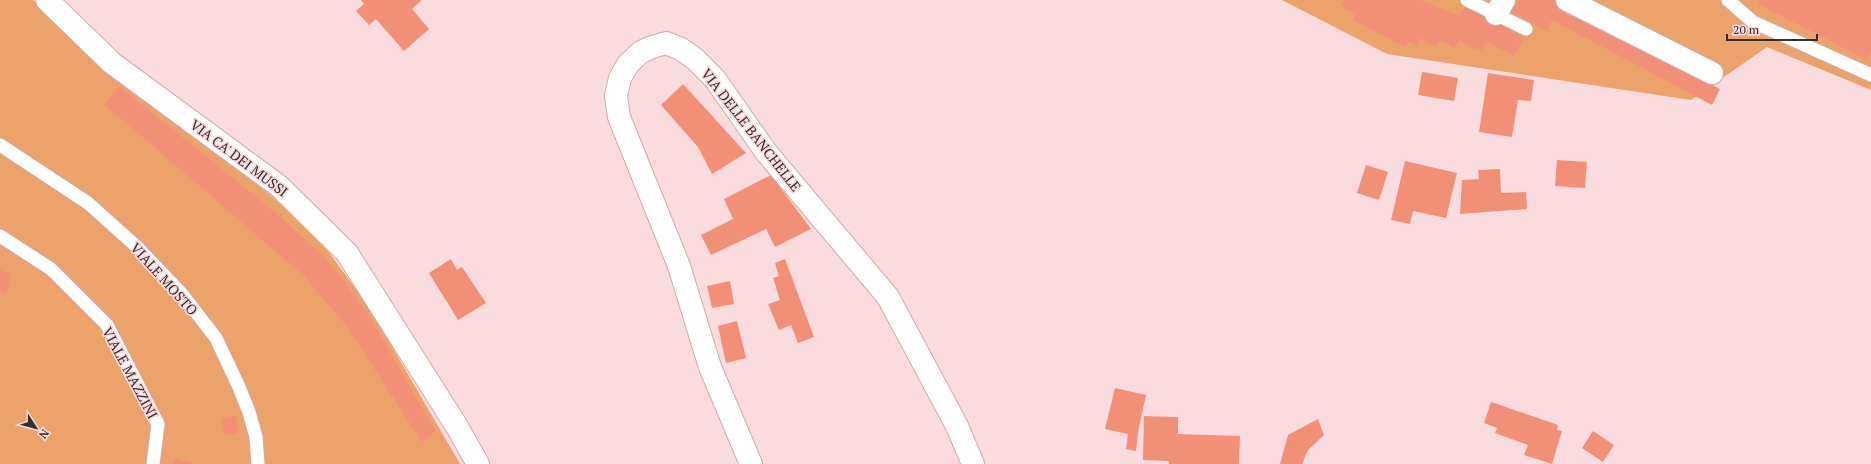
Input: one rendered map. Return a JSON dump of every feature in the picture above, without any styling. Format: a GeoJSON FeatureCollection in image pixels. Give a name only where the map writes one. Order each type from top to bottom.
{"type":"FeatureCollection","features":[{"type":"Feature","properties":{"kind":"street","name":"VIA CA' DEI MUSSI"},"geometry":{"type":"LineString","coordinates":[[47,0],[112,63],[279,186],[348,253],[456,425],[478,464]]}},
{"type":"Feature","properties":{"kind":"street"},"geometry":{"type":"LineString","coordinates":[[1567,0],[1712,73]]}},
{"type":"Feature","properties":{"kind":"street","name":"VIA DELLE BANCHELLE"},"geometry":{"type":"LineString","coordinates":[[751,464],[710,368],[679,266],[619,117],[616,96],[620,78],[628,64],[641,52],[652,46],[666,43],[681,49],[695,58],[715,79],[766,152],[888,297],[957,426],[973,464]]}},
{"type":"Feature","properties":{"kind":"lane"},"geometry":{"type":"LineString","coordinates":[[1467,0],[1500,7],[1526,30]]}},
{"type":"Feature","properties":{"kind":"lane"},"geometry":{"type":"LineString","coordinates":[[1728,0],[1753,22],[1871,75]]}},
{"type":"Feature","properties":{"kind":"lane","name":"VIALE MOSTO"},"geometry":{"type":"LineString","coordinates":[[0,146],[88,203],[136,247],[181,293],[216,338],[239,387],[249,412],[256,437],[258,464]]}},
{"type":"Feature","properties":{"kind":"lane","name":"VIALE MAZZINI"},"geometry":{"type":"LineString","coordinates":[[0,236],[51,269],[107,326],[158,424],[153,463]]}},
{"type":"Feature","properties":{"kind":"shaded area"},"geometry":{"type":"Polygon","coordinates":[[[0,0],[33,0],[110,70],[273,197],[328,251],[369,307],[460,464],[0,464],[0,0]]]}},
{"type":"Feature","properties":{"kind":"shaded area"},"geometry":{"type":"Polygon","coordinates":[[[1282,0],[1871,0],[1871,90],[1767,47],[1691,100],[1387,54],[1282,0]]]}},
{"type":"Feature","properties":{"kind":"building"},"geometry":{"type":"Polygon","coordinates":[[[361,0],[422,0],[412,9],[429,29],[404,51],[376,19],[369,25],[356,11],[364,4],[361,0]]]}},
{"type":"Feature","properties":{"kind":"building"},"geometry":{"type":"Polygon","coordinates":[[[1344,0],[1421,0],[1459,16],[1467,5],[1524,38],[1514,56],[1486,42],[1482,50],[1472,48],[1460,40],[1454,48],[1441,40],[1435,47],[1421,38],[1417,46],[1410,41],[1405,47],[1353,20],[1356,14],[1341,6],[1344,0]]]}},
{"type":"Feature","properties":{"kind":"building"},"geometry":{"type":"Polygon","coordinates":[[[1519,0],[1554,0],[1720,89],[1712,105],[1552,20],[1547,31],[1512,12],[1519,0]]]}},
{"type":"Feature","properties":{"kind":"building"},"geometry":{"type":"Polygon","coordinates":[[[1760,0],[1871,0],[1871,51],[1867,60],[1758,4],[1760,0]]]}},
{"type":"Feature","properties":{"kind":"building"},"geometry":{"type":"Polygon","coordinates":[[[1422,72],[1458,78],[1454,101],[1418,95],[1422,72]]]}},
{"type":"Feature","properties":{"kind":"building"},"geometry":{"type":"Polygon","coordinates":[[[1488,73],[1534,80],[1531,101],[1518,100],[1512,137],[1479,132],[1488,73]]]}},
{"type":"Feature","properties":{"kind":"building"},"geometry":{"type":"Polygon","coordinates":[[[683,84],[746,153],[712,174],[698,147],[661,105],[683,84]]]}},
{"type":"Feature","properties":{"kind":"building"},"geometry":{"type":"Polygon","coordinates":[[[119,86],[270,208],[326,258],[366,311],[436,431],[422,442],[345,324],[303,275],[104,104],[119,86]]]}},
{"type":"Feature","properties":{"kind":"building"},"geometry":{"type":"Polygon","coordinates":[[[1557,160],[1587,162],[1585,188],[1555,186],[1557,160]]]}},
{"type":"Feature","properties":{"kind":"building"},"geometry":{"type":"Polygon","coordinates":[[[1405,161],[1457,173],[1446,218],[1413,211],[1410,224],[1391,220],[1405,161]]]}},
{"type":"Feature","properties":{"kind":"building"},"geometry":{"type":"Polygon","coordinates":[[[1366,165],[1388,172],[1379,200],[1357,193],[1366,165]]]}},
{"type":"Feature","properties":{"kind":"building"},"geometry":{"type":"Polygon","coordinates":[[[1500,169],[1501,193],[1526,192],[1527,209],[1460,214],[1462,180],[1479,179],[1478,170],[1500,169]]]}},
{"type":"Feature","properties":{"kind":"building"},"geometry":{"type":"Polygon","coordinates":[[[771,175],[811,229],[775,247],[766,229],[711,255],[701,235],[733,219],[724,199],[771,175]]]}},
{"type":"Feature","properties":{"kind":"building"},"geometry":{"type":"Polygon","coordinates":[[[451,259],[457,270],[462,267],[486,303],[458,320],[429,273],[451,259]]]}},
{"type":"Feature","properties":{"kind":"building"},"geometry":{"type":"Polygon","coordinates":[[[785,259],[814,337],[798,343],[791,325],[779,330],[768,304],[780,300],[773,278],[779,276],[775,263],[785,259]]]}},
{"type":"Feature","properties":{"kind":"building"},"geometry":{"type":"Polygon","coordinates":[[[0,270],[11,274],[6,293],[0,291],[0,270]]]}},
{"type":"Feature","properties":{"kind":"building"},"geometry":{"type":"Polygon","coordinates":[[[730,281],[734,304],[712,308],[707,286],[730,281]]]}},
{"type":"Feature","properties":{"kind":"building"},"geometry":{"type":"Polygon","coordinates":[[[737,321],[746,358],[726,363],[718,326],[737,321]]]}},
{"type":"Feature","properties":{"kind":"building"},"geometry":{"type":"Polygon","coordinates":[[[1115,388],[1146,395],[1138,432],[1136,451],[1126,449],[1128,434],[1105,429],[1115,388]]]}},
{"type":"Feature","properties":{"kind":"building"},"geometry":{"type":"Polygon","coordinates":[[[1491,402],[1558,425],[1557,430],[1562,431],[1552,464],[1524,455],[1528,445],[1495,433],[1497,428],[1484,423],[1491,402]]]}},
{"type":"Feature","properties":{"kind":"building"},"geometry":{"type":"Polygon","coordinates":[[[236,415],[239,432],[225,436],[221,419],[236,415]]]}},
{"type":"Feature","properties":{"kind":"building"},"geometry":{"type":"Polygon","coordinates":[[[1144,416],[1178,417],[1178,434],[1240,436],[1239,464],[1169,464],[1169,461],[1143,460],[1144,416]]]}},
{"type":"Feature","properties":{"kind":"building"},"geometry":{"type":"Polygon","coordinates":[[[1318,419],[1324,435],[1308,450],[1302,464],[1280,464],[1288,435],[1318,419]]]}},
{"type":"Feature","properties":{"kind":"building"},"geometry":{"type":"Polygon","coordinates":[[[1593,431],[1614,445],[1603,462],[1582,448],[1593,431]]]}},
{"type":"Feature","properties":{"kind":"building"},"geometry":{"type":"Polygon","coordinates":[[[175,458],[195,464],[173,464],[175,458]]]}}]}
